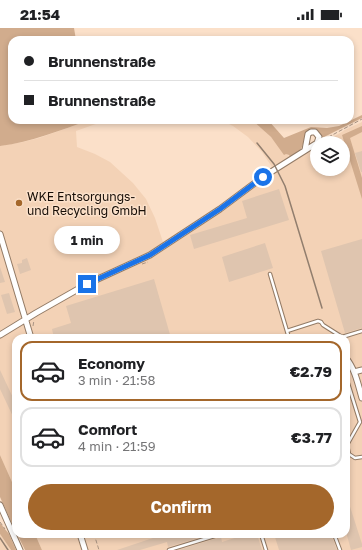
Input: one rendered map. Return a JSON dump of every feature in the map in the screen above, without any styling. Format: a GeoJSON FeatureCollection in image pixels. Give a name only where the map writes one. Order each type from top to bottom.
{"type":"FeatureCollection","features":[{"type":"Feature","properties":{"kind":"street"},"geometry":{"type":"LineString","coordinates":[[305,150],[309,133],[315,132],[318,136]]}},
{"type":"Feature","properties":{"kind":"street"},"geometry":{"type":"LineString","coordinates":[[0,335],[87,284],[150,255],[220,209],[263,177],[310,147]]}},
{"type":"Feature","properties":{"kind":"street"},"geometry":{"type":"LineString","coordinates":[[0,234],[30,334]]}},
{"type":"Feature","properties":{"kind":"street"},"geometry":{"type":"LineString","coordinates":[[350,363],[362,398]]}},
{"type":"Feature","properties":{"kind":"street"},"geometry":{"type":"LineString","coordinates":[[354,372],[362,370]]}},
{"type":"Feature","properties":{"kind":"street"},"geometry":{"type":"LineString","coordinates":[[0,504],[12,532]]}},
{"type":"Feature","properties":{"kind":"street"},"geometry":{"type":"LineString","coordinates":[[15,538],[20,550]]}},
{"type":"Feature","properties":{"kind":"street"},"geometry":{"type":"LineString","coordinates":[[82,538],[86,550]]}},
{"type":"Feature","properties":{"kind":"lane"},"geometry":{"type":"LineString","coordinates":[[270,274],[288,334]]}},
{"type":"Feature","properties":{"kind":"lane"},"geometry":{"type":"LineString","coordinates":[[287,331],[318,321],[337,334]]}},
{"type":"Feature","properties":{"kind":"lane"},"geometry":{"type":"LineString","coordinates":[[350,335],[362,331]]}},
{"type":"Feature","properties":{"kind":"lane"},"geometry":{"type":"LineString","coordinates":[[350,390],[360,422],[350,438]]}},
{"type":"Feature","properties":{"kind":"lane"},"geometry":{"type":"LineString","coordinates":[[350,455],[355,458],[362,457]]}},
{"type":"Feature","properties":{"kind":"lane"},"geometry":{"type":"LineString","coordinates":[[169,550],[208,538]]}},
{"type":"Feature","properties":{"kind":"lane"},"geometry":{"type":"LineString","coordinates":[[262,538],[266,550]]}},
{"type":"Feature","properties":{"kind":"lane"},"geometry":{"type":"LineString","coordinates":[[336,538],[340,550]]}},
{"type":"Feature","properties":{"kind":"path"},"geometry":{"type":"LineString","coordinates":[[330,136],[353,124]]}},
{"type":"Feature","properties":{"kind":"path"},"geometry":{"type":"LineString","coordinates":[[95,538],[99,550]]}},
{"type":"Feature","properties":{"kind":"shaded area"},"geometry":{"type":"Polygon","coordinates":[[[0,28],[74,28],[75,36],[8,36],[8,124],[79,124],[34,139],[0,146],[0,28]]]}},
{"type":"Feature","properties":{"kind":"shaded area"},"geometry":{"type":"Polygon","coordinates":[[[362,115],[362,118],[354,122],[354,119],[362,115]]]}},
{"type":"Feature","properties":{"kind":"shaded area"},"geometry":{"type":"Polygon","coordinates":[[[362,122],[362,550],[42,550],[37,538],[350,538],[350,334],[12,334],[12,482],[0,455],[0,146],[23,142],[79,124],[96,124],[76,131],[77,147],[110,162],[133,183],[146,199],[155,218],[163,242],[310,151],[310,176],[350,176],[350,136],[335,136],[362,122]]]}},
{"type":"Feature","properties":{"kind":"shaded area"},"geometry":{"type":"Polygon","coordinates":[[[229,124],[257,124],[290,157],[272,167],[262,152],[248,137],[229,124]]]}},
{"type":"Feature","properties":{"kind":"shaded area"},"geometry":{"type":"Polygon","coordinates":[[[256,124],[272,124],[284,138],[311,127],[327,128],[350,124],[326,136],[320,136],[318,131],[313,130],[307,132],[301,149],[290,157],[286,154],[284,155],[271,137],[256,124]]]}},
{"type":"Feature","properties":{"kind":"shaded area"},"geometry":{"type":"Polygon","coordinates":[[[362,126],[362,132],[350,138],[350,136],[342,135],[362,126]]]}},
{"type":"Feature","properties":{"kind":"shaded area"},"geometry":{"type":"Polygon","coordinates":[[[350,138],[362,178],[362,199],[350,161],[350,138]]]}},
{"type":"Feature","properties":{"kind":"shaded area"},"geometry":{"type":"Polygon","coordinates":[[[0,455],[12,482],[12,523],[0,497],[0,455]]]}},
{"type":"Feature","properties":{"kind":"shaded area"},"geometry":{"type":"Polygon","coordinates":[[[0,523],[9,534],[16,550],[11,550],[0,534],[0,523]]]}},
{"type":"Feature","properties":{"kind":"shaded area"},"geometry":{"type":"Polygon","coordinates":[[[0,534],[5,541],[11,550],[0,550],[0,534]]]}},
{"type":"Feature","properties":{"kind":"shaded area"},"geometry":{"type":"Polygon","coordinates":[[[19,538],[37,538],[42,550],[25,550],[19,538]]]}},
{"type":"Feature","properties":{"kind":"building"},"geometry":{"type":"Polygon","coordinates":[[[362,151],[362,172],[361,172],[355,153],[362,151]]]}},
{"type":"Feature","properties":{"kind":"building"},"geometry":{"type":"Polygon","coordinates":[[[279,189],[289,220],[194,249],[190,235],[247,218],[242,201],[279,189]]]}},
{"type":"Feature","properties":{"kind":"building"},"geometry":{"type":"Polygon","coordinates":[[[362,239],[362,328],[345,333],[321,251],[362,239]]]}},
{"type":"Feature","properties":{"kind":"building"},"geometry":{"type":"Polygon","coordinates":[[[265,243],[273,268],[229,282],[222,257],[265,243]]]}},
{"type":"Feature","properties":{"kind":"building"},"geometry":{"type":"Polygon","coordinates":[[[27,258],[31,270],[20,274],[17,264],[22,263],[22,260],[27,258]]]}},
{"type":"Feature","properties":{"kind":"building"},"geometry":{"type":"Polygon","coordinates":[[[0,267],[5,282],[0,283],[0,267]]]}},
{"type":"Feature","properties":{"kind":"building"},"geometry":{"type":"Polygon","coordinates":[[[154,279],[170,334],[53,334],[52,329],[71,323],[66,306],[154,279]]]}},
{"type":"Feature","properties":{"kind":"building"},"geometry":{"type":"Polygon","coordinates":[[[9,293],[15,312],[7,314],[1,295],[9,293]]]}},
{"type":"Feature","properties":{"kind":"building"},"geometry":{"type":"Polygon","coordinates":[[[0,370],[12,396],[12,414],[0,389],[0,370]]]}},
{"type":"Feature","properties":{"kind":"building"},"geometry":{"type":"Polygon","coordinates":[[[350,506],[362,544],[362,547],[351,550],[348,538],[350,538],[350,506]]]}},
{"type":"Feature","properties":{"kind":"building"},"geometry":{"type":"Polygon","coordinates":[[[153,538],[198,538],[168,547],[167,542],[140,550],[117,550],[153,538]]]}},
{"type":"Feature","properties":{"kind":"building"},"geometry":{"type":"Polygon","coordinates":[[[218,538],[221,538],[222,542],[234,538],[258,538],[262,550],[178,550],[218,538]]]}},
{"type":"Feature","properties":{"kind":"building"},"geometry":{"type":"Polygon","coordinates":[[[275,538],[332,538],[337,550],[279,550],[275,538]]]}},
{"type":"Feature","properties":{"kind":"railway"},"geometry":{"type":"LineString","coordinates":[[257,143],[274,164],[285,186],[322,308]]}},
{"type":"Feature","properties":{"kind":"railway"},"geometry":{"type":"LineString","coordinates":[[0,538],[8,550]]}},
{"type":"Feature","properties":{"kind":"place","name":"WKE Entsorgungs- und Recycling GmbH"},"geometry":{"type":"Point","coordinates":[19,203]}},
{"type":"Feature","properties":{"kind":"route"},"geometry":{"type":"LineString","coordinates":[[87,284],[140,260],[162,248],[220,209],[263,177]]}}]}
